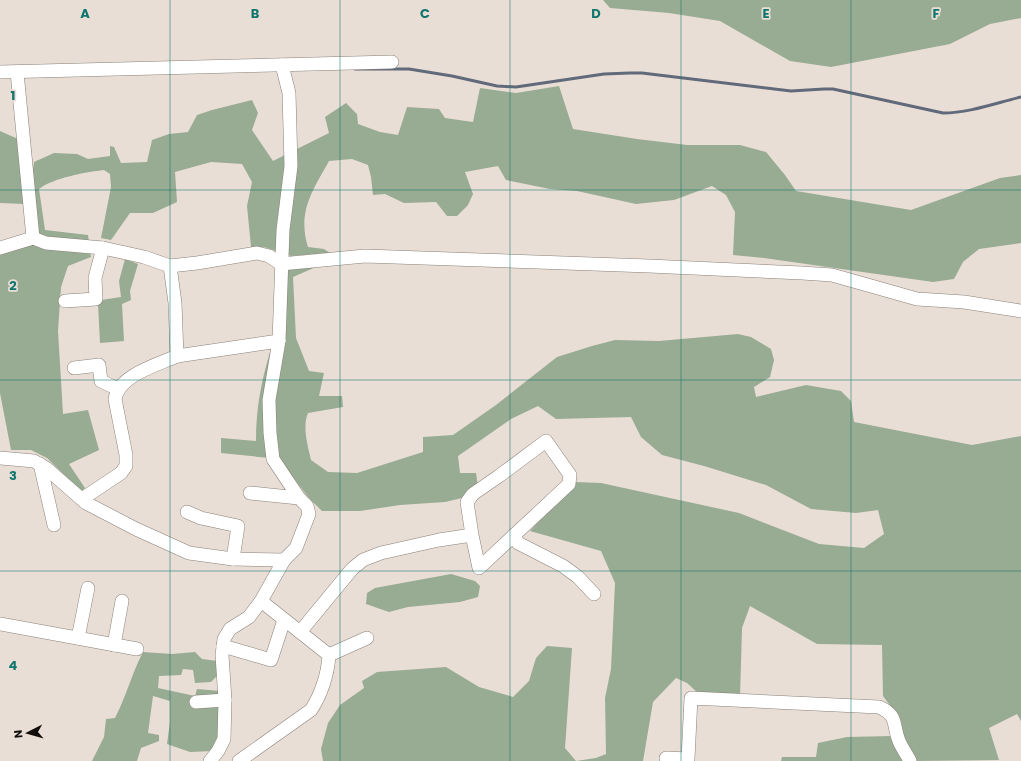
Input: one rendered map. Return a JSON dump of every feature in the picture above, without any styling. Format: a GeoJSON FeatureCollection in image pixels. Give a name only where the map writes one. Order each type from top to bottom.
{"type":"FeatureCollection","features":[{"type":"Feature","properties":{"kind":"street"},"geometry":{"type":"LineString","coordinates":[[0,72],[17,75],[282,68],[392,62]]}},
{"type":"Feature","properties":{"kind":"street"},"geometry":{"type":"LineString","coordinates":[[210,761],[218,751],[224,739],[225,700],[222,655],[224,639],[230,629],[249,617],[261,601],[284,560],[296,548],[309,514],[307,506],[273,459],[270,440],[269,400],[279,341],[283,230],[291,166],[289,93],[282,68]]}},
{"type":"Feature","properties":{"kind":"street"},"geometry":{"type":"LineString","coordinates":[[17,75],[33,238]]}},
{"type":"Feature","properties":{"kind":"street"},"geometry":{"type":"LineString","coordinates":[[0,248],[33,238],[46,243],[102,248],[144,257],[170,266],[257,253],[269,256],[281,264],[365,256],[802,273],[832,275],[917,299],[964,302],[1021,311]]}},
{"type":"Feature","properties":{"kind":"street"},"geometry":{"type":"LineString","coordinates":[[65,301],[96,299],[95,278],[102,248]]}},
{"type":"Feature","properties":{"kind":"street"},"geometry":{"type":"LineString","coordinates":[[170,266],[175,303],[177,356]]}},
{"type":"Feature","properties":{"kind":"street"},"geometry":{"type":"LineString","coordinates":[[82,499],[121,473],[126,466],[126,456],[115,399],[118,389],[131,377],[177,356],[279,341]]}},
{"type":"Feature","properties":{"kind":"street"},"geometry":{"type":"LineString","coordinates":[[74,368],[99,364],[101,381],[118,389]]}},
{"type":"Feature","properties":{"kind":"street"},"geometry":{"type":"LineString","coordinates":[[546,441],[570,475],[569,484],[479,568],[472,535],[466,502],[473,494],[500,476],[546,441]]}},
{"type":"Feature","properties":{"kind":"street"},"geometry":{"type":"LineString","coordinates":[[0,458],[34,461],[40,464],[86,503],[136,529],[189,553],[233,559],[284,560]]}},
{"type":"Feature","properties":{"kind":"street"},"geometry":{"type":"LineString","coordinates":[[40,464],[54,525]]}},
{"type":"Feature","properties":{"kind":"street"},"geometry":{"type":"LineString","coordinates":[[250,493],[300,498]]}},
{"type":"Feature","properties":{"kind":"street"},"geometry":{"type":"LineString","coordinates":[[188,512],[202,518],[238,526],[233,559]]}},
{"type":"Feature","properties":{"kind":"street"},"geometry":{"type":"LineString","coordinates":[[300,632],[352,569],[363,560],[381,552],[472,535]]}},
{"type":"Feature","properties":{"kind":"street"},"geometry":{"type":"LineString","coordinates":[[514,535],[518,543],[563,566],[578,577],[594,594]]}},
{"type":"Feature","properties":{"kind":"street"},"geometry":{"type":"LineString","coordinates":[[78,638],[88,588]]}},
{"type":"Feature","properties":{"kind":"street"},"geometry":{"type":"LineString","coordinates":[[114,645],[122,601]]}},
{"type":"Feature","properties":{"kind":"street"},"geometry":{"type":"LineString","coordinates":[[261,601],[329,655]]}},
{"type":"Feature","properties":{"kind":"street"},"geometry":{"type":"LineString","coordinates":[[223,646],[271,660],[284,620]]}},
{"type":"Feature","properties":{"kind":"street"},"geometry":{"type":"LineString","coordinates":[[0,624],[137,649]]}},
{"type":"Feature","properties":{"kind":"street"},"geometry":{"type":"LineString","coordinates":[[329,655],[367,638]]}},
{"type":"Feature","properties":{"kind":"street"},"geometry":{"type":"LineString","coordinates":[[239,761],[311,710],[318,701],[329,664],[329,655]]}},
{"type":"Feature","properties":{"kind":"street"},"geometry":{"type":"LineString","coordinates":[[666,758],[688,759],[691,698],[879,707],[888,711],[893,717],[899,741],[910,761]]}},
{"type":"Feature","properties":{"kind":"street"},"geometry":{"type":"LineString","coordinates":[[196,702],[225,700]]}},
{"type":"Feature","properties":{"kind":"green space"},"geometry":{"type":"Polygon","coordinates":[[[603,0],[1021,0],[1021,18],[990,24],[950,44],[831,67],[790,61],[720,21],[669,13],[610,8],[603,0]]]}},
{"type":"Feature","properties":{"kind":"green space"},"geometry":{"type":"Polygon","coordinates":[[[559,86],[573,129],[687,145],[740,145],[766,152],[796,191],[911,210],[1000,178],[1021,175],[1021,243],[979,249],[963,262],[954,279],[933,282],[733,255],[735,212],[726,195],[712,186],[674,200],[636,204],[577,191],[550,189],[506,180],[498,166],[465,172],[473,194],[468,205],[457,216],[447,216],[436,202],[404,203],[385,194],[373,195],[368,165],[352,159],[329,161],[308,202],[304,223],[308,247],[324,249],[330,253],[291,256],[264,247],[251,247],[247,206],[252,182],[242,164],[211,162],[175,172],[177,202],[153,213],[130,213],[111,240],[101,238],[111,187],[110,174],[104,170],[79,174],[45,185],[39,189],[45,230],[88,235],[91,257],[68,266],[61,287],[58,331],[63,414],[88,410],[99,450],[69,464],[85,488],[81,492],[47,458],[31,450],[11,450],[0,393],[0,253],[31,243],[32,178],[34,162],[54,153],[77,154],[88,159],[110,156],[110,146],[114,147],[121,163],[147,162],[152,140],[169,134],[188,132],[197,115],[252,100],[258,113],[252,130],[273,161],[329,133],[325,117],[346,103],[357,114],[358,124],[380,132],[398,135],[407,107],[439,109],[445,118],[473,122],[480,88],[516,93],[559,86]]]}},
{"type":"Feature","properties":{"kind":"green space"},"geometry":{"type":"Polygon","coordinates":[[[0,131],[18,139],[25,204],[0,203],[0,131]]]}},
{"type":"Feature","properties":{"kind":"green space"},"geometry":{"type":"Polygon","coordinates":[[[125,259],[138,264],[130,291],[131,300],[122,304],[124,341],[100,343],[98,304],[101,300],[121,297],[119,281],[125,259]]]}},
{"type":"Feature","properties":{"kind":"green space"},"geometry":{"type":"Polygon","coordinates":[[[325,263],[293,277],[296,338],[309,371],[324,373],[319,396],[342,396],[343,407],[308,413],[306,418],[306,436],[311,460],[328,472],[357,473],[423,452],[423,437],[453,435],[496,405],[557,357],[615,340],[659,341],[738,334],[751,337],[771,349],[774,360],[770,377],[754,387],[756,397],[806,385],[841,391],[851,401],[854,422],[972,445],[1021,436],[1021,721],[1017,714],[989,728],[999,760],[916,761],[904,742],[897,715],[883,696],[882,645],[817,644],[750,606],[742,628],[740,697],[699,694],[687,683],[676,678],[653,702],[643,761],[576,761],[596,758],[606,754],[605,698],[611,669],[615,583],[601,551],[530,531],[575,482],[601,483],[739,513],[819,544],[864,548],[884,534],[878,510],[856,513],[811,509],[766,485],[662,455],[641,437],[631,417],[556,419],[538,406],[511,419],[458,456],[460,473],[476,473],[478,487],[462,498],[445,502],[400,505],[360,511],[322,511],[309,498],[279,459],[221,453],[221,438],[256,441],[258,407],[267,363],[270,352],[282,344],[285,266],[325,263]]]}},
{"type":"Feature","properties":{"kind":"green space"},"geometry":{"type":"Polygon","coordinates":[[[451,574],[475,581],[480,586],[478,597],[460,602],[408,607],[389,612],[366,604],[367,593],[375,588],[451,574]]]}},
{"type":"Feature","properties":{"kind":"green space"},"geometry":{"type":"Polygon","coordinates":[[[547,646],[572,648],[565,748],[576,761],[323,761],[321,749],[328,723],[340,705],[364,688],[362,681],[377,672],[446,667],[479,687],[513,697],[529,681],[536,658],[547,646]]]}},
{"type":"Feature","properties":{"kind":"green space"},"geometry":{"type":"Polygon","coordinates":[[[143,652],[172,654],[195,652],[202,659],[218,661],[219,674],[211,682],[195,683],[193,670],[183,669],[181,675],[159,676],[158,688],[195,696],[197,689],[220,691],[219,739],[213,751],[190,752],[167,744],[170,722],[170,701],[153,696],[148,733],[159,735],[159,741],[141,748],[137,761],[92,761],[104,737],[106,719],[115,718],[143,652]]]}},
{"type":"Feature","properties":{"kind":"green space"},"geometry":{"type":"Polygon","coordinates":[[[893,736],[905,761],[781,761],[782,757],[816,757],[818,743],[847,737],[893,736]]]}},
{"type":"Feature","properties":{"kind":"waterway"},"geometry":{"type":"LineString","coordinates":[[355,69],[409,69],[452,76],[497,86],[516,87],[604,74],[642,73],[791,91],[833,89],[943,113],[973,110],[1021,97]]}}]}
